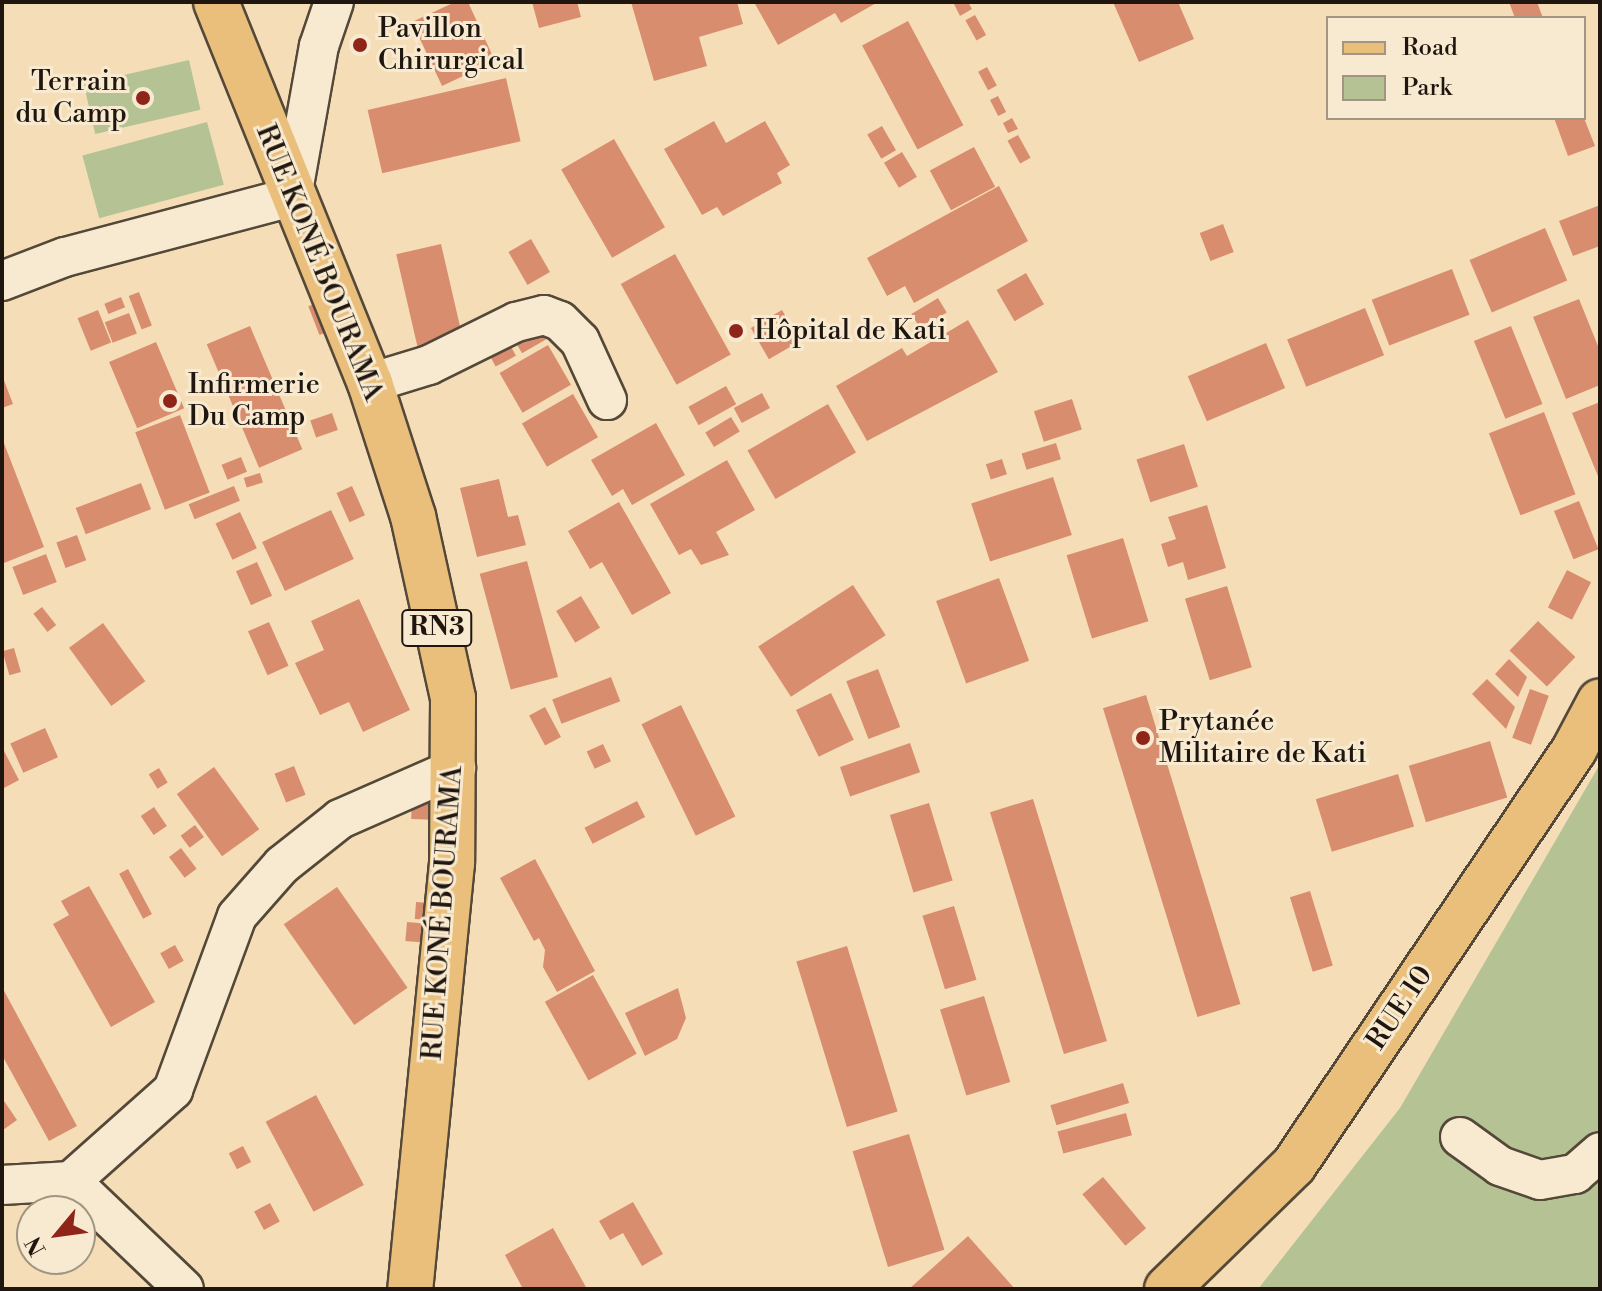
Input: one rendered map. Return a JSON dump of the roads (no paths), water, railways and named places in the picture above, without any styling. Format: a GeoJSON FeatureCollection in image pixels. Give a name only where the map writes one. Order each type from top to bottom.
{"type":"FeatureCollection","features":[{"type":"Feature","properties":{"kind":"main road","name":"RUE KONÉ BOURAMA"},"geometry":{"type":"LineString","coordinates":[[216,2],[292,197],[370,383],[416,531],[453,698],[456,768],[452,863],[410,1289]]}},
{"type":"Feature","properties":{"kind":"main road","name":"RUE 10"},"geometry":{"type":"LineString","coordinates":[[1167,1289],[1294,1165],[1574,750],[1600,701]]}},
{"type":"Feature","properties":{"kind":"street"},"geometry":{"type":"LineString","coordinates":[[2,281],[65,257],[292,197],[319,46],[334,2]]}},
{"type":"Feature","properties":{"kind":"street"},"geometry":{"type":"LineString","coordinates":[[370,383],[429,365],[516,322],[544,315],[560,321],[580,341],[607,400]]}},
{"type":"Feature","properties":{"kind":"street"},"geometry":{"type":"LineString","coordinates":[[2,1185],[71,1181],[173,1090],[237,916],[282,865],[340,819],[456,768]]}},
{"type":"Feature","properties":{"kind":"street"},"geometry":{"type":"LineString","coordinates":[[1460,1137],[1500,1166],[1540,1180],[1575,1174],[1600,1152]]}},
{"type":"Feature","properties":{"kind":"street"},"geometry":{"type":"LineString","coordinates":[[71,1181],[184,1289]]}},
{"type":"Feature","properties":{"kind":"place","name":"Pavillon Chirurgical"},"geometry":{"type":"Point","coordinates":[360,45]}},
{"type":"Feature","properties":{"kind":"place","name":"Terrain du Camp"},"geometry":{"type":"Point","coordinates":[143,98]}},
{"type":"Feature","properties":{"kind":"place","name":"Hôpital de Kati"},"geometry":{"type":"Point","coordinates":[736,331]}},
{"type":"Feature","properties":{"kind":"place","name":"Infirmerie Du Camp"},"geometry":{"type":"Point","coordinates":[170,401]}},
{"type":"Feature","properties":{"kind":"place","name":"Prytanée Militaire de Kati"},"geometry":{"type":"Point","coordinates":[1143,738]}}]}
